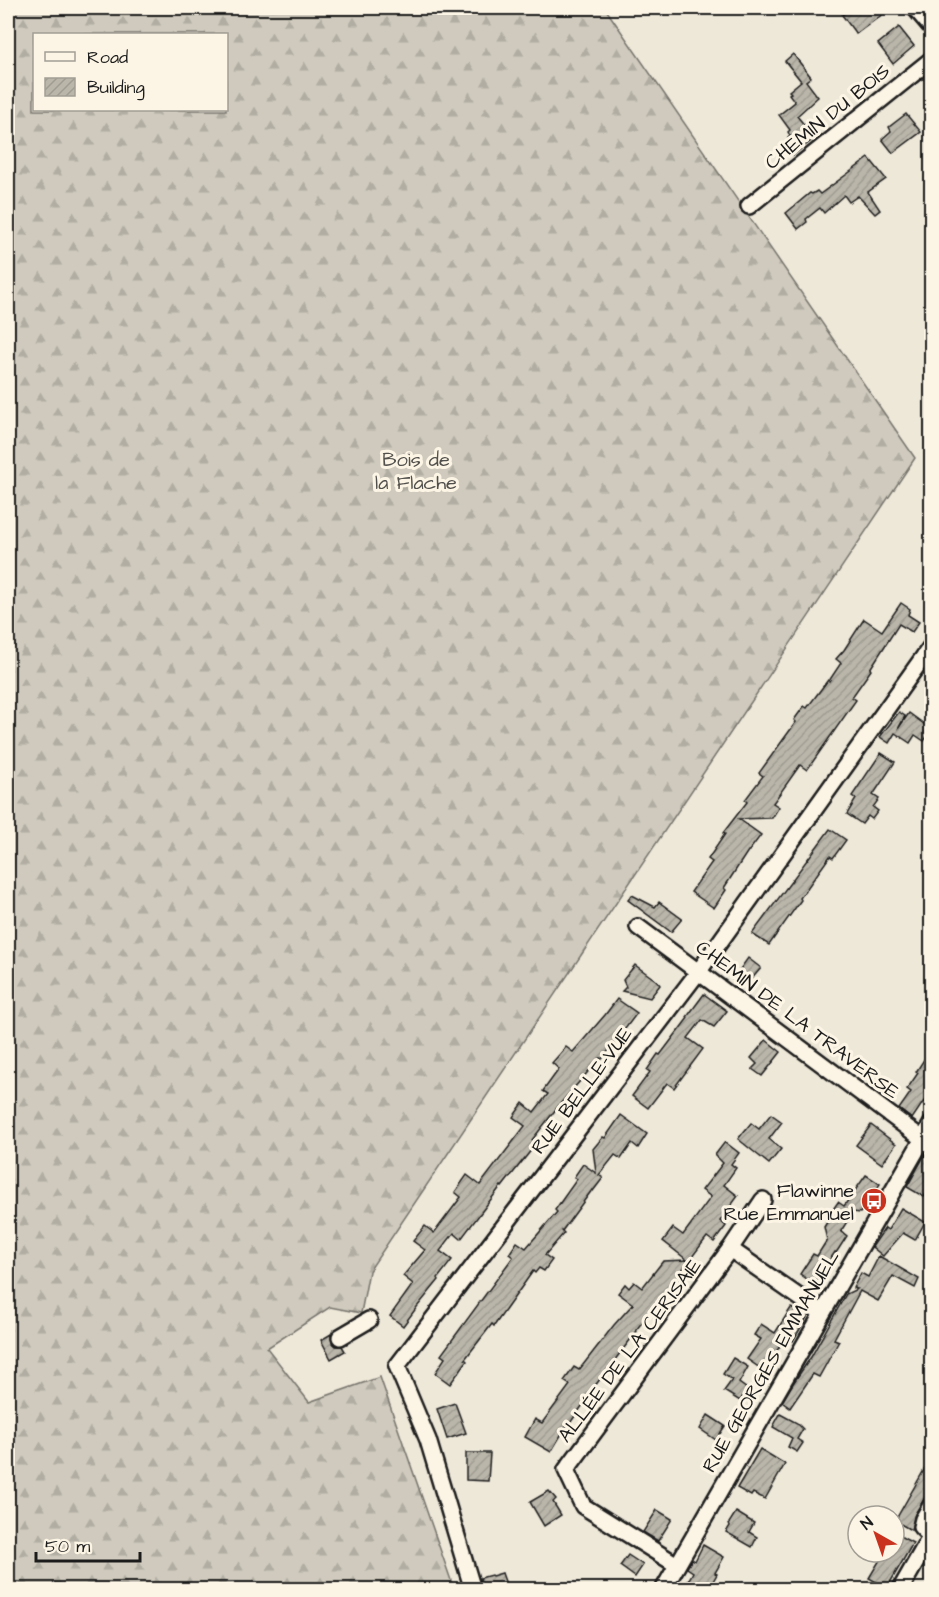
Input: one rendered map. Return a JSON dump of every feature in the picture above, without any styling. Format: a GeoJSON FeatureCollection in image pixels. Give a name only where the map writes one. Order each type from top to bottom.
{"type":"FeatureCollection","features":[{"type":"Feature","properties":{"kind":"street"},"geometry":{"type":"LineString","coordinates":[[915,8],[932,28]]}},
{"type":"Feature","properties":{"kind":"street","name":"CHEMIN DU BOIS"},"geometry":{"type":"LineString","coordinates":[[749,206],[932,59]]}},
{"type":"Feature","properties":{"kind":"street","name":"RUE BELLE-VUE"},"geometry":{"type":"LineString","coordinates":[[473,1590],[428,1440],[397,1366],[699,971],[932,645]]}},
{"type":"Feature","properties":{"kind":"street","name":"CHEMIN DE LA TRAVERSE"},"geometry":{"type":"LineString","coordinates":[[638,927],[927,1142]]}},
{"type":"Feature","properties":{"kind":"street","name":"RUE GEORGES EMMANUEL"},"geometry":{"type":"LineString","coordinates":[[663,1590],[822,1313],[927,1142],[932,1123]]}},
{"type":"Feature","properties":{"kind":"street","name":"ALLÉE DE LA CERISAIE"},"geometry":{"type":"LineString","coordinates":[[677,1564],[583,1506],[566,1470],[730,1249],[763,1200]]}},
{"type":"Feature","properties":{"kind":"street"},"geometry":{"type":"LineString","coordinates":[[730,1249],[822,1313]]}},
{"type":"Feature","properties":{"kind":"street"},"geometry":{"type":"LineString","coordinates":[[340,1337],[369,1320]]}},
{"type":"Feature","properties":{"kind":"street"},"geometry":{"type":"LineString","coordinates":[[900,1590],[931,1535],[921,1527],[932,1504]]}},
{"type":"Feature","properties":{"kind":"green space","name":"Bois de la Flache"},"geometry":{"type":"Polygon","coordinates":[[[8,8],[605,8],[915,458],[369,1271],[361,1313],[330,1307],[267,1348],[309,1402],[380,1377],[454,1589],[8,1590],[8,8]]]}},
{"type":"Feature","properties":{"kind":"building"},"geometry":{"type":"Polygon","coordinates":[[[852,8],[891,8],[856,34],[842,15],[852,8]]]}},
{"type":"Feature","properties":{"kind":"building"},"geometry":{"type":"Polygon","coordinates":[[[899,27],[914,46],[893,64],[878,44],[899,27]]]}},
{"type":"Feature","properties":{"kind":"building"},"geometry":{"type":"Polygon","coordinates":[[[793,54],[811,77],[806,81],[818,97],[797,116],[815,138],[793,155],[787,147],[791,143],[788,138],[790,130],[779,115],[795,102],[789,91],[801,81],[785,61],[793,54]]]}},
{"type":"Feature","properties":{"kind":"building"},"geometry":{"type":"Polygon","coordinates":[[[906,114],[921,132],[893,153],[882,139],[891,131],[889,127],[906,114]]]}},
{"type":"Feature","properties":{"kind":"building"},"geometry":{"type":"Polygon","coordinates":[[[869,158],[886,179],[868,192],[880,210],[875,214],[858,196],[849,202],[844,195],[824,213],[820,208],[798,229],[786,213],[810,193],[817,191],[820,194],[869,158]]]}},
{"type":"Feature","properties":{"kind":"building"},"geometry":{"type":"Polygon","coordinates":[[[901,603],[910,609],[908,615],[919,622],[912,632],[899,624],[852,697],[856,700],[807,770],[800,765],[773,803],[779,807],[772,818],[739,819],[761,835],[724,888],[726,890],[714,908],[691,892],[712,862],[708,859],[725,834],[723,833],[747,802],[745,800],[763,776],[759,773],[796,722],[794,720],[804,706],[807,708],[829,681],[841,663],[836,659],[864,619],[882,631],[901,603]]]}},
{"type":"Feature","properties":{"kind":"building"},"geometry":{"type":"Polygon","coordinates":[[[899,712],[905,716],[898,729],[909,713],[932,730],[924,741],[915,735],[910,743],[895,733],[889,743],[880,737],[899,712]]]}},
{"type":"Feature","properties":{"kind":"building"},"geometry":{"type":"Polygon","coordinates":[[[881,753],[895,762],[873,795],[879,799],[873,807],[878,811],[872,819],[868,816],[862,824],[847,814],[856,799],[852,796],[881,753]]]}},
{"type":"Feature","properties":{"kind":"building"},"geometry":{"type":"Polygon","coordinates":[[[830,829],[846,840],[833,858],[830,856],[769,945],[752,934],[830,829]]]}},
{"type":"Feature","properties":{"kind":"building"},"geometry":{"type":"Polygon","coordinates":[[[632,895],[655,907],[659,902],[682,919],[671,932],[628,900],[632,895]]]}},
{"type":"Feature","properties":{"kind":"building"},"geometry":{"type":"Polygon","coordinates":[[[748,958],[761,968],[750,981],[747,978],[741,985],[733,979],[748,958]]]}},
{"type":"Feature","properties":{"kind":"building"},"geometry":{"type":"Polygon","coordinates":[[[635,965],[660,985],[650,998],[622,991],[626,987],[623,980],[635,965]]]}},
{"type":"Feature","properties":{"kind":"building"},"geometry":{"type":"Polygon","coordinates":[[[704,994],[727,1011],[714,1027],[702,1020],[688,1038],[703,1049],[674,1088],[667,1083],[648,1108],[632,1096],[650,1072],[647,1070],[658,1054],[660,1055],[704,994]]]}},
{"type":"Feature","properties":{"kind":"building"},"geometry":{"type":"Polygon","coordinates":[[[617,999],[637,1013],[602,1059],[600,1058],[560,1104],[532,1140],[536,1144],[461,1239],[454,1233],[440,1251],[452,1260],[403,1326],[390,1316],[413,1284],[403,1276],[425,1250],[413,1241],[425,1226],[434,1233],[461,1197],[455,1192],[467,1175],[480,1185],[525,1126],[513,1117],[523,1103],[534,1112],[548,1094],[543,1091],[559,1069],[552,1063],[566,1047],[573,1052],[617,999]]]}},
{"type":"Feature","properties":{"kind":"building"},"geometry":{"type":"Polygon","coordinates":[[[766,1040],[781,1052],[762,1076],[752,1069],[757,1064],[751,1058],[766,1040]]]}},
{"type":"Feature","properties":{"kind":"building"},"geometry":{"type":"Polygon","coordinates":[[[932,1047],[932,1097],[927,1103],[924,1101],[912,1119],[899,1109],[911,1092],[907,1089],[932,1047]]]}},
{"type":"Feature","properties":{"kind":"building"},"geometry":{"type":"Polygon","coordinates":[[[771,1114],[782,1122],[769,1139],[781,1149],[769,1164],[738,1139],[751,1123],[759,1129],[771,1114]]]}},
{"type":"Feature","properties":{"kind":"building"},"geometry":{"type":"Polygon","coordinates":[[[621,1115],[647,1134],[638,1148],[632,1143],[621,1159],[615,1155],[599,1175],[603,1178],[562,1231],[564,1233],[545,1255],[552,1260],[544,1271],[539,1268],[535,1273],[533,1271],[494,1326],[492,1324],[465,1359],[467,1361],[450,1384],[435,1373],[445,1358],[441,1355],[513,1257],[509,1254],[517,1242],[526,1248],[557,1212],[555,1210],[577,1179],[574,1177],[583,1164],[596,1173],[593,1149],[603,1137],[605,1138],[621,1115]]]}},
{"type":"Feature","properties":{"kind":"building"},"geometry":{"type":"Polygon","coordinates":[[[871,1125],[896,1144],[882,1164],[856,1145],[871,1125]]]}},
{"type":"Feature","properties":{"kind":"building"},"geometry":{"type":"Polygon","coordinates":[[[725,1142],[739,1153],[731,1164],[736,1168],[724,1185],[738,1196],[720,1221],[726,1226],[714,1242],[707,1237],[679,1274],[684,1277],[674,1290],[667,1291],[636,1330],[567,1425],[551,1452],[525,1437],[535,1419],[542,1423],[570,1385],[564,1381],[574,1367],[579,1370],[633,1304],[618,1293],[625,1284],[629,1288],[634,1282],[642,1288],[663,1261],[687,1260],[663,1241],[673,1228],[683,1235],[711,1197],[702,1190],[723,1163],[715,1155],[725,1142]]]}},
{"type":"Feature","properties":{"kind":"building"},"geometry":{"type":"Polygon","coordinates":[[[926,1153],[932,1156],[932,1185],[924,1197],[907,1187],[926,1153]]]}},
{"type":"Feature","properties":{"kind":"building"},"geometry":{"type":"Polygon","coordinates":[[[866,1175],[880,1184],[860,1213],[853,1212],[841,1231],[847,1236],[814,1284],[800,1274],[813,1254],[817,1256],[827,1240],[824,1227],[829,1219],[827,1218],[838,1202],[844,1206],[866,1175]]]}},
{"type":"Feature","properties":{"kind":"building"},"geometry":{"type":"Polygon","coordinates":[[[901,1208],[925,1222],[915,1240],[903,1233],[883,1256],[872,1247],[885,1228],[888,1230],[901,1208]]]}},
{"type":"Feature","properties":{"kind":"building"},"geometry":{"type":"Polygon","coordinates":[[[879,1256],[919,1279],[915,1288],[893,1276],[878,1301],[860,1291],[834,1339],[839,1341],[819,1377],[813,1374],[790,1408],[782,1402],[811,1357],[846,1294],[857,1289],[853,1288],[861,1273],[868,1277],[879,1256]]]}},
{"type":"Feature","properties":{"kind":"building"},"geometry":{"type":"Polygon","coordinates":[[[791,1308],[807,1317],[793,1341],[786,1336],[773,1357],[779,1361],[770,1375],[747,1359],[761,1339],[754,1335],[761,1324],[775,1333],[791,1308]]]}},
{"type":"Feature","properties":{"kind":"building"},"geometry":{"type":"Polygon","coordinates":[[[331,1334],[332,1342],[336,1346],[342,1346],[345,1351],[331,1359],[321,1340],[331,1334]]]}},
{"type":"Feature","properties":{"kind":"building"},"geometry":{"type":"Polygon","coordinates":[[[733,1358],[748,1367],[739,1383],[747,1389],[740,1401],[724,1391],[732,1380],[723,1374],[733,1358]]]}},
{"type":"Feature","properties":{"kind":"building"},"geometry":{"type":"Polygon","coordinates":[[[455,1403],[466,1433],[447,1439],[437,1409],[455,1403]]]}},
{"type":"Feature","properties":{"kind":"building"},"geometry":{"type":"Polygon","coordinates":[[[780,1414],[803,1429],[797,1439],[803,1443],[797,1452],[788,1447],[792,1438],[773,1427],[780,1414]]]}},
{"type":"Feature","properties":{"kind":"building"},"geometry":{"type":"Polygon","coordinates":[[[708,1415],[725,1426],[716,1440],[700,1429],[708,1415]]]}},
{"type":"Feature","properties":{"kind":"building"},"geometry":{"type":"Polygon","coordinates":[[[760,1449],[785,1464],[765,1499],[753,1493],[751,1496],[737,1488],[760,1449]]]}},
{"type":"Feature","properties":{"kind":"building"},"geometry":{"type":"Polygon","coordinates":[[[466,1453],[490,1453],[488,1481],[466,1480],[466,1453]]]}},
{"type":"Feature","properties":{"kind":"building"},"geometry":{"type":"Polygon","coordinates":[[[932,1456],[932,1493],[924,1499],[915,1514],[911,1530],[906,1527],[905,1504],[932,1456]]]}},
{"type":"Feature","properties":{"kind":"building"},"geometry":{"type":"Polygon","coordinates":[[[549,1491],[556,1499],[553,1502],[561,1515],[544,1526],[530,1502],[549,1491]]]}},
{"type":"Feature","properties":{"kind":"building"},"geometry":{"type":"Polygon","coordinates":[[[657,1510],[672,1519],[658,1541],[643,1532],[657,1510]]]}},
{"type":"Feature","properties":{"kind":"building"},"geometry":{"type":"Polygon","coordinates":[[[736,1512],[754,1523],[749,1532],[757,1537],[752,1547],[726,1532],[736,1512]]]}},
{"type":"Feature","properties":{"kind":"building"},"geometry":{"type":"Polygon","coordinates":[[[906,1539],[913,1543],[906,1555],[906,1539]]]}},
{"type":"Feature","properties":{"kind":"building"},"geometry":{"type":"Polygon","coordinates":[[[703,1545],[724,1557],[715,1573],[717,1574],[708,1590],[683,1590],[693,1572],[687,1568],[692,1559],[695,1561],[703,1545]]]}},
{"type":"Feature","properties":{"kind":"building"},"geometry":{"type":"Polygon","coordinates":[[[628,1555],[643,1565],[635,1577],[620,1566],[628,1555]]]}},
{"type":"Feature","properties":{"kind":"building"},"geometry":{"type":"Polygon","coordinates":[[[877,1564],[901,1564],[887,1588],[869,1578],[877,1564]]]}},
{"type":"Feature","properties":{"kind":"building"},"geometry":{"type":"Polygon","coordinates":[[[502,1573],[508,1590],[483,1590],[480,1578],[502,1573]]]}},
{"type":"Feature","properties":{"kind":"place","name":"Flawinne Rue Emmanuel"},"geometry":{"type":"Point","coordinates":[874,1201]}}]}
